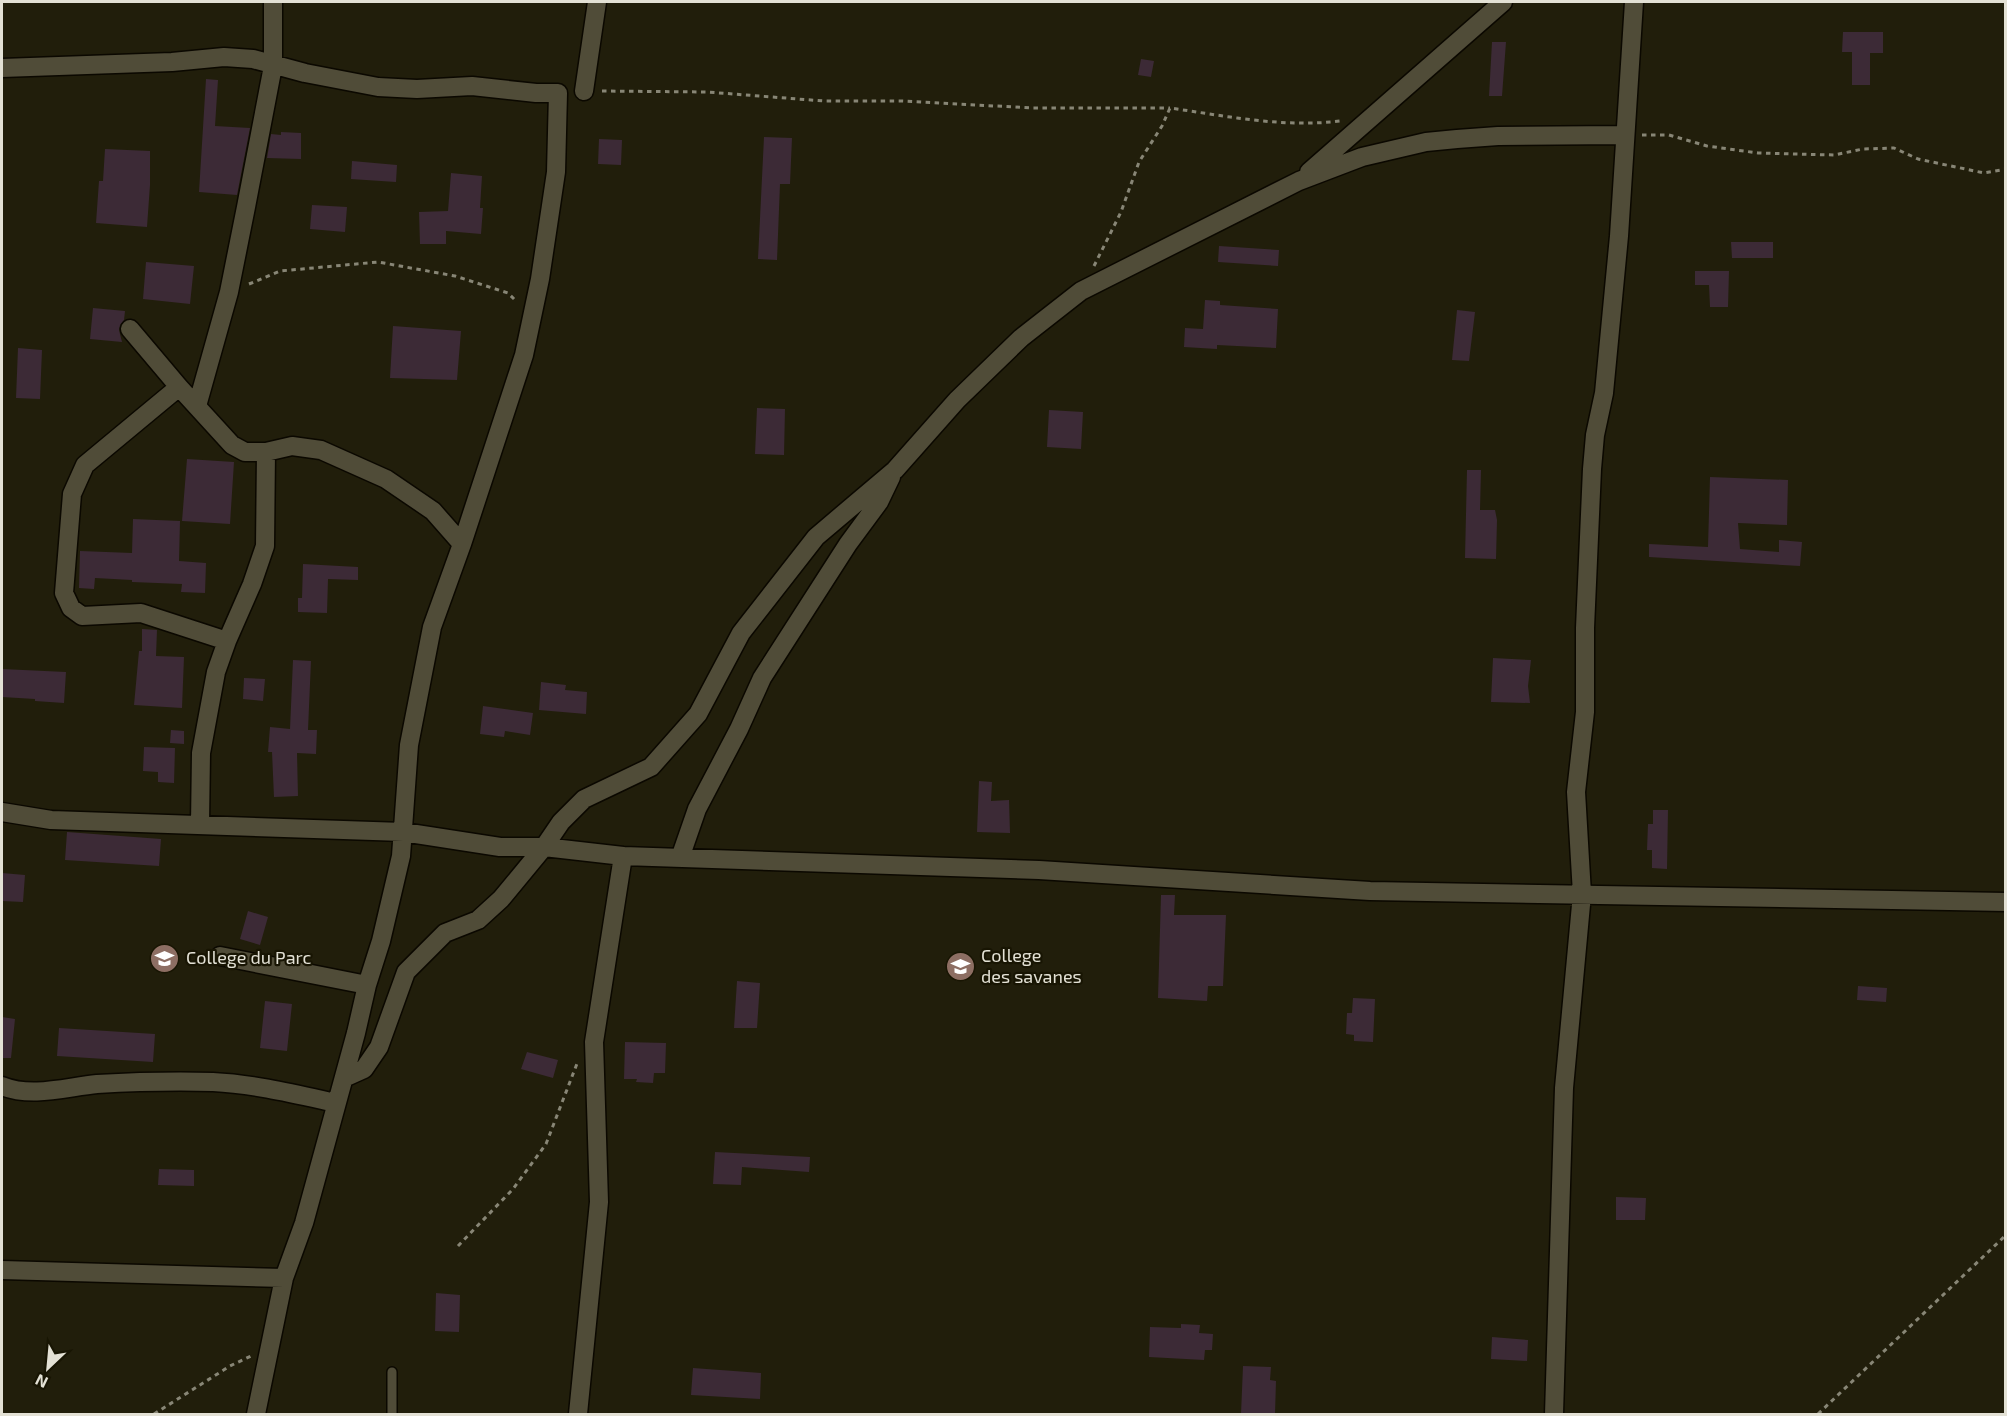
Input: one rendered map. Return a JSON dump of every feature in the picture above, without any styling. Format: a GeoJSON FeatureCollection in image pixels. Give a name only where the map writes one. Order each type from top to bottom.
{"type":"FeatureCollection","features":[{"type":"Feature","properties":{"kind":"street"},"geometry":{"type":"LineString","coordinates":[[197,406],[229,292],[273,66],[273,2]]}},
{"type":"Feature","properties":{"kind":"street"},"geometry":{"type":"LineString","coordinates":[[584,91],[597,2]]}},
{"type":"Feature","properties":{"kind":"street"},"geometry":{"type":"LineString","coordinates":[[1299,181],[1503,2]]}},
{"type":"Feature","properties":{"kind":"street"},"geometry":{"type":"LineString","coordinates":[[1554,1414],[1564,1088],[1582,894],[1576,792],[1585,712],[1585,628],[1592,469],[1595,435],[1604,393],[1619,236],[1634,2]]}},
{"type":"Feature","properties":{"kind":"street"},"geometry":{"type":"LineString","coordinates":[[2,68],[172,62],[224,57],[253,59],[273,66],[378,87],[417,89],[472,86],[558,93],[556,172],[540,279],[524,355],[430,637],[409,745],[401,856],[344,1078],[304,1222],[284,1278],[256,1414]]}},
{"type":"Feature","properties":{"kind":"street"},"geometry":{"type":"LineString","coordinates":[[344,1078],[364,1069],[379,1047],[406,972],[446,933],[478,920],[501,899],[544,848],[561,822],[584,800],[651,766],[698,714],[741,633],[816,537],[895,470],[957,400],[1022,338],[1081,291],[1299,181],[1362,156],[1426,142],[1498,136],[1624,135]]}},
{"type":"Feature","properties":{"kind":"street"},"geometry":{"type":"LineString","coordinates":[[130,329],[178,387],[232,445],[245,452],[266,452],[292,446],[321,450],[386,479],[434,511],[462,544]]}},
{"type":"Feature","properties":{"kind":"street"},"geometry":{"type":"LineString","coordinates":[[178,387],[85,465],[72,494],[64,593],[71,608],[82,616],[141,613],[227,641]]}},
{"type":"Feature","properties":{"kind":"street"},"geometry":{"type":"LineString","coordinates":[[200,824],[201,753],[216,672],[265,546],[266,452]]}},
{"type":"Feature","properties":{"kind":"street"},"geometry":{"type":"LineString","coordinates":[[680,858],[697,809],[739,729],[762,678],[848,544],[879,502],[895,470]]}},
{"type":"Feature","properties":{"kind":"street"},"geometry":{"type":"LineString","coordinates":[[2,812],[51,820],[403,832],[490,846],[544,848],[623,856],[1039,870],[1370,891],[2006,902]]}},
{"type":"Feature","properties":{"kind":"street"},"geometry":{"type":"LineString","coordinates":[[578,1414],[599,1202],[594,1042],[623,856]]}},
{"type":"Feature","properties":{"kind":"street"},"geometry":{"type":"LineString","coordinates":[[220,956],[367,985]]}},
{"type":"Feature","properties":{"kind":"street"},"geometry":{"type":"LineString","coordinates":[[2,1086],[23,1091],[39,1091],[98,1084],[214,1082],[277,1090],[336,1103]]}},
{"type":"Feature","properties":{"kind":"street"},"geometry":{"type":"LineString","coordinates":[[2,1270],[284,1278]]}},
{"type":"Feature","properties":{"kind":"lane"},"geometry":{"type":"LineString","coordinates":[[392,1372],[392,1414]]}},
{"type":"Feature","properties":{"kind":"path"},"geometry":{"type":"LineString","coordinates":[[584,91],[707,92],[824,101],[1033,108],[1170,108],[1310,125],[1341,121]]}},
{"type":"Feature","properties":{"kind":"path"},"geometry":{"type":"LineString","coordinates":[[1081,291],[1121,212],[1139,162],[1162,126],[1170,108]]}},
{"type":"Feature","properties":{"kind":"path"},"geometry":{"type":"LineString","coordinates":[[1624,135],[1669,135],[1707,146],[1758,153],[1834,155],[1863,149],[1894,148],[1917,159],[1984,173],[2006,169]]}},
{"type":"Feature","properties":{"kind":"path"},"geometry":{"type":"LineString","coordinates":[[229,292],[280,271],[378,262],[455,276],[508,293],[531,315]]}},
{"type":"Feature","properties":{"kind":"path"},"geometry":{"type":"LineString","coordinates":[[458,1246],[513,1190],[546,1144],[576,1063],[594,1042]]}},
{"type":"Feature","properties":{"kind":"path"},"geometry":{"type":"LineString","coordinates":[[1818,1414],[2006,1235]]}},
{"type":"Feature","properties":{"kind":"path"},"geometry":{"type":"LineString","coordinates":[[154,1414],[230,1366],[269,1347]]}},
{"type":"Feature","properties":{"kind":"building"},"geometry":{"type":"Polygon","coordinates":[[[1843,32],[1883,32],[1883,53],[1870,53],[1870,85],[1852,85],[1852,52],[1842,52],[1843,32]]]}},
{"type":"Feature","properties":{"kind":"building"},"geometry":{"type":"Polygon","coordinates":[[[1492,42],[1506,42],[1502,96],[1489,96],[1492,42]]]}},
{"type":"Feature","properties":{"kind":"building"},"geometry":{"type":"Polygon","coordinates":[[[1141,59],[1154,61],[1151,77],[1138,75],[1141,59]]]}},
{"type":"Feature","properties":{"kind":"building"},"geometry":{"type":"Polygon","coordinates":[[[206,79],[218,80],[215,126],[250,128],[237,195],[199,192],[206,79]]]}},
{"type":"Feature","properties":{"kind":"building"},"geometry":{"type":"Polygon","coordinates":[[[281,132],[301,133],[301,159],[267,158],[271,134],[281,135],[281,132]]]}},
{"type":"Feature","properties":{"kind":"building"},"geometry":{"type":"Polygon","coordinates":[[[764,137],[792,138],[790,184],[780,184],[777,260],[758,259],[764,137]]]}},
{"type":"Feature","properties":{"kind":"building"},"geometry":{"type":"Polygon","coordinates":[[[599,139],[622,140],[621,165],[598,164],[599,139]]]}},
{"type":"Feature","properties":{"kind":"building"},"geometry":{"type":"Polygon","coordinates":[[[105,149],[150,151],[147,227],[96,223],[99,181],[103,181],[105,149]]]}},
{"type":"Feature","properties":{"kind":"building"},"geometry":{"type":"Polygon","coordinates":[[[352,161],[397,165],[396,182],[351,179],[352,161]]]}},
{"type":"Feature","properties":{"kind":"building"},"geometry":{"type":"Polygon","coordinates":[[[451,173],[482,176],[481,234],[446,231],[446,244],[420,244],[419,212],[448,211],[451,173]]]}},
{"type":"Feature","properties":{"kind":"building"},"geometry":{"type":"Polygon","coordinates":[[[312,205],[347,207],[345,232],[310,229],[312,205]]]}},
{"type":"Feature","properties":{"kind":"building"},"geometry":{"type":"Polygon","coordinates":[[[1731,242],[1773,242],[1773,258],[1732,258],[1731,242]]]}},
{"type":"Feature","properties":{"kind":"building"},"geometry":{"type":"Polygon","coordinates":[[[1219,246],[1279,250],[1278,266],[1218,262],[1219,246]]]}},
{"type":"Feature","properties":{"kind":"building"},"geometry":{"type":"Polygon","coordinates":[[[146,262],[194,266],[190,304],[143,299],[146,262]]]}},
{"type":"Feature","properties":{"kind":"building"},"geometry":{"type":"Polygon","coordinates":[[[1695,271],[1729,271],[1728,307],[1710,307],[1709,285],[1695,285],[1695,271]]]}},
{"type":"Feature","properties":{"kind":"building"},"geometry":{"type":"Polygon","coordinates":[[[1205,300],[1220,301],[1220,305],[1278,309],[1276,348],[1217,345],[1217,349],[1184,347],[1185,328],[1203,329],[1205,300]]]}},
{"type":"Feature","properties":{"kind":"building"},"geometry":{"type":"Polygon","coordinates":[[[93,308],[125,311],[119,330],[122,342],[90,339],[93,308]]]}},
{"type":"Feature","properties":{"kind":"building"},"geometry":{"type":"Polygon","coordinates":[[[1457,310],[1475,312],[1469,361],[1452,360],[1457,310]]]}},
{"type":"Feature","properties":{"kind":"building"},"geometry":{"type":"Polygon","coordinates":[[[393,326],[461,331],[457,380],[390,378],[393,326]]]}},
{"type":"Feature","properties":{"kind":"building"},"geometry":{"type":"Polygon","coordinates":[[[18,348],[42,350],[40,399],[16,398],[18,348]]]}},
{"type":"Feature","properties":{"kind":"building"},"geometry":{"type":"Polygon","coordinates":[[[757,408],[785,409],[784,455],[755,454],[757,408]]]}},
{"type":"Feature","properties":{"kind":"building"},"geometry":{"type":"Polygon","coordinates":[[[1049,410],[1083,412],[1081,449],[1047,447],[1049,410]]]}},
{"type":"Feature","properties":{"kind":"building"},"geometry":{"type":"Polygon","coordinates":[[[187,459],[234,462],[230,524],[182,521],[187,459]]]}},
{"type":"Feature","properties":{"kind":"building"},"geometry":{"type":"Polygon","coordinates":[[[1467,470],[1481,470],[1480,510],[1495,510],[1496,559],[1465,558],[1467,470]]]}},
{"type":"Feature","properties":{"kind":"building"},"geometry":{"type":"Polygon","coordinates":[[[1710,477],[1788,480],[1787,525],[1738,523],[1740,549],[1779,552],[1779,540],[1802,542],[1800,566],[1649,557],[1649,544],[1708,547],[1710,477]]]}},
{"type":"Feature","properties":{"kind":"building"},"geometry":{"type":"Polygon","coordinates":[[[133,519],[180,521],[179,561],[206,563],[205,593],[181,592],[182,584],[95,578],[94,589],[79,588],[80,551],[132,553],[133,519]]]}},
{"type":"Feature","properties":{"kind":"building"},"geometry":{"type":"Polygon","coordinates":[[[303,564],[358,567],[358,580],[328,579],[327,613],[298,612],[298,598],[302,598],[303,564]]]}},
{"type":"Feature","properties":{"kind":"building"},"geometry":{"type":"Polygon","coordinates":[[[142,629],[157,630],[156,656],[184,657],[182,708],[134,705],[139,651],[142,651],[142,629]]]}},
{"type":"Feature","properties":{"kind":"building"},"geometry":{"type":"Polygon","coordinates":[[[1493,658],[1531,660],[1528,686],[1530,703],[1491,702],[1493,658]]]}},
{"type":"Feature","properties":{"kind":"building"},"geometry":{"type":"Polygon","coordinates":[[[293,660],[311,661],[308,730],[317,730],[316,754],[297,753],[298,796],[274,797],[272,752],[268,752],[270,727],[290,729],[293,660]]]}},
{"type":"Feature","properties":{"kind":"building"},"geometry":{"type":"Polygon","coordinates":[[[2,669],[66,672],[64,703],[2,697],[2,669]]]}},
{"type":"Feature","properties":{"kind":"building"},"geometry":{"type":"Polygon","coordinates":[[[244,678],[265,679],[263,701],[243,699],[244,678]]]}},
{"type":"Feature","properties":{"kind":"building"},"geometry":{"type":"Polygon","coordinates":[[[541,682],[566,685],[565,690],[587,692],[586,714],[539,710],[541,682]]]}},
{"type":"Feature","properties":{"kind":"building"},"geometry":{"type":"Polygon","coordinates":[[[483,706],[533,713],[530,735],[505,731],[504,737],[480,734],[483,706]]]}},
{"type":"Feature","properties":{"kind":"building"},"geometry":{"type":"Polygon","coordinates":[[[171,730],[184,731],[184,744],[170,743],[171,730]]]}},
{"type":"Feature","properties":{"kind":"building"},"geometry":{"type":"Polygon","coordinates":[[[144,747],[175,748],[174,783],[158,782],[158,772],[143,771],[144,747]]]}},
{"type":"Feature","properties":{"kind":"building"},"geometry":{"type":"Polygon","coordinates":[[[979,781],[992,782],[991,801],[1009,800],[1010,833],[977,832],[979,781]]]}},
{"type":"Feature","properties":{"kind":"building"},"geometry":{"type":"Polygon","coordinates":[[[1653,810],[1668,810],[1667,869],[1652,868],[1652,850],[1647,850],[1648,824],[1653,824],[1653,810]]]}},
{"type":"Feature","properties":{"kind":"building"},"geometry":{"type":"Polygon","coordinates":[[[67,832],[161,839],[159,866],[65,860],[67,832]]]}},
{"type":"Feature","properties":{"kind":"building"},"geometry":{"type":"Polygon","coordinates":[[[2,873],[25,875],[23,902],[2,901],[2,873]]]}},
{"type":"Feature","properties":{"kind":"building"},"geometry":{"type":"Polygon","coordinates":[[[1161,895],[1175,895],[1174,915],[1226,915],[1223,986],[1208,986],[1207,1001],[1158,998],[1161,895]]]}},
{"type":"Feature","properties":{"kind":"building"},"geometry":{"type":"Polygon","coordinates":[[[248,911],[268,917],[260,945],[240,939],[248,911]]]}},
{"type":"Feature","properties":{"kind":"building"},"geometry":{"type":"Polygon","coordinates":[[[737,981],[760,983],[757,1028],[734,1028],[737,981]]]}},
{"type":"Feature","properties":{"kind":"building"},"geometry":{"type":"Polygon","coordinates":[[[1858,986],[1887,988],[1886,1002],[1857,1000],[1858,986]]]}},
{"type":"Feature","properties":{"kind":"building"},"geometry":{"type":"Polygon","coordinates":[[[1353,998],[1375,999],[1373,1042],[1354,1041],[1354,1035],[1346,1034],[1347,1013],[1352,1013],[1353,998]]]}},
{"type":"Feature","properties":{"kind":"building"},"geometry":{"type":"Polygon","coordinates":[[[265,1001],[292,1004],[287,1051],[260,1048],[265,1001]]]}},
{"type":"Feature","properties":{"kind":"building"},"geometry":{"type":"Polygon","coordinates":[[[2,1017],[15,1019],[11,1058],[2,1058],[2,1017]]]}},
{"type":"Feature","properties":{"kind":"building"},"geometry":{"type":"Polygon","coordinates":[[[59,1028],[155,1034],[153,1062],[57,1056],[59,1028]]]}},
{"type":"Feature","properties":{"kind":"building"},"geometry":{"type":"Polygon","coordinates":[[[625,1042],[666,1043],[665,1073],[654,1073],[653,1083],[624,1079],[625,1042]]]}},
{"type":"Feature","properties":{"kind":"building"},"geometry":{"type":"Polygon","coordinates":[[[527,1052],[558,1060],[553,1078],[521,1069],[527,1052]]]}},
{"type":"Feature","properties":{"kind":"building"},"geometry":{"type":"Polygon","coordinates":[[[715,1152],[810,1157],[809,1172],[742,1167],[741,1185],[713,1184],[715,1152]]]}},
{"type":"Feature","properties":{"kind":"building"},"geometry":{"type":"Polygon","coordinates":[[[159,1169],[194,1170],[194,1186],[158,1185],[159,1169]]]}},
{"type":"Feature","properties":{"kind":"building"},"geometry":{"type":"Polygon","coordinates":[[[1616,1197],[1646,1198],[1645,1220],[1616,1220],[1616,1197]]]}},
{"type":"Feature","properties":{"kind":"building"},"geometry":{"type":"Polygon","coordinates":[[[436,1293],[460,1295],[459,1332],[435,1331],[436,1293]]]}},
{"type":"Feature","properties":{"kind":"building"},"geometry":{"type":"Polygon","coordinates":[[[1181,1324],[1200,1325],[1199,1333],[1213,1334],[1212,1350],[1205,1350],[1204,1360],[1149,1357],[1150,1327],[1181,1328],[1181,1324]]]}},
{"type":"Feature","properties":{"kind":"building"},"geometry":{"type":"Polygon","coordinates":[[[1492,1337],[1528,1340],[1527,1361],[1491,1359],[1492,1337]]]}},
{"type":"Feature","properties":{"kind":"building"},"geometry":{"type":"Polygon","coordinates":[[[1243,1366],[1271,1367],[1270,1380],[1276,1381],[1275,1414],[1241,1414],[1243,1366]]]}},
{"type":"Feature","properties":{"kind":"building"},"geometry":{"type":"Polygon","coordinates":[[[693,1368],[761,1373],[760,1399],[691,1395],[693,1368]]]}},
{"type":"Feature","properties":{"kind":"place","name":"College du Parc"},"geometry":{"type":"Point","coordinates":[165,958]}},
{"type":"Feature","properties":{"kind":"place","name":"College des savanes"},"geometry":{"type":"Point","coordinates":[960,966]}}]}
